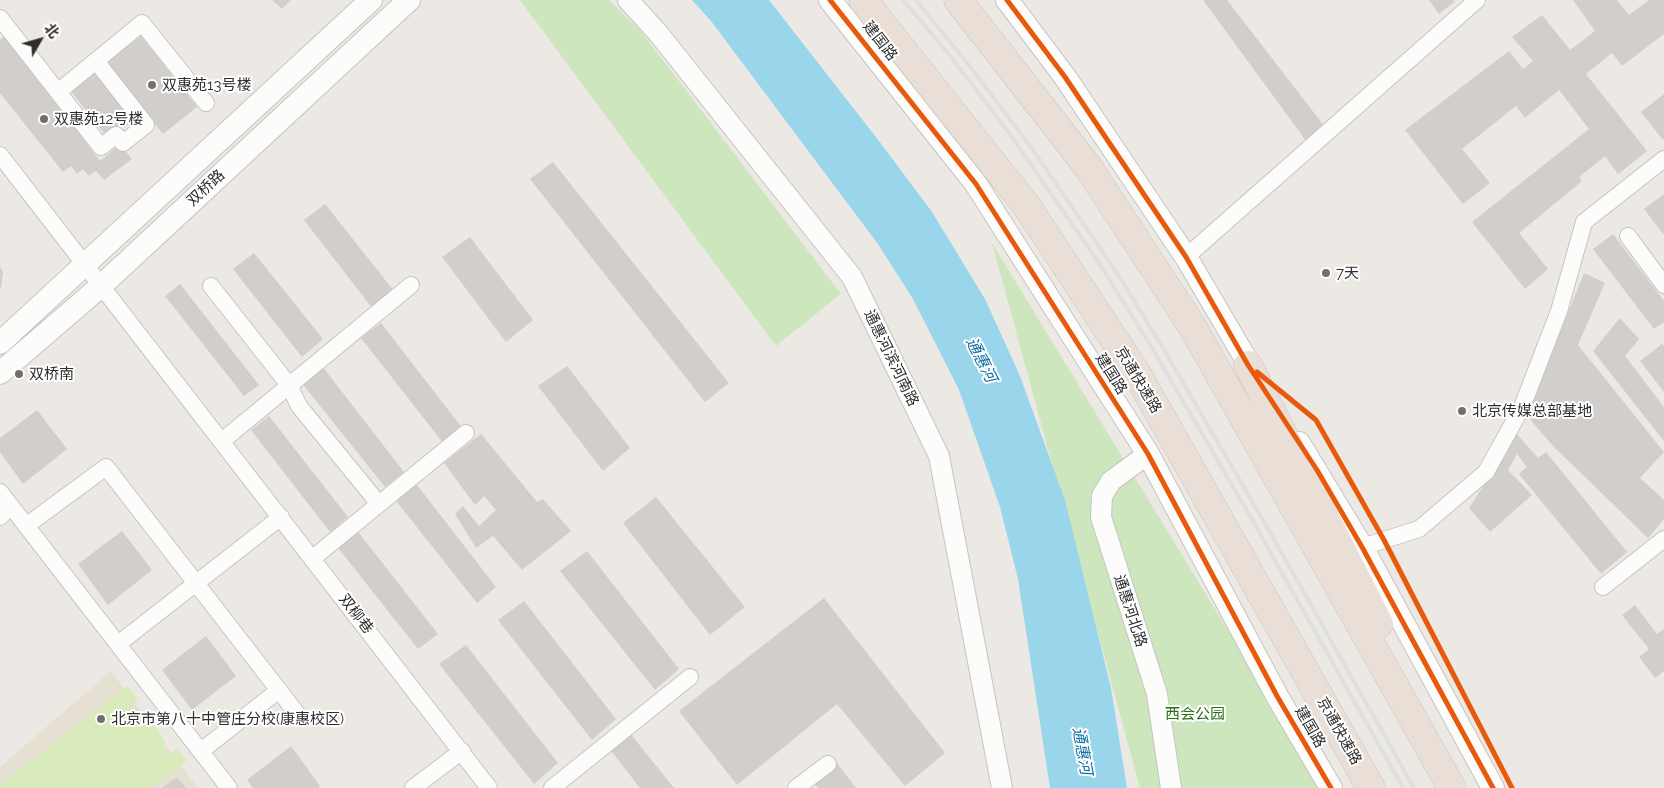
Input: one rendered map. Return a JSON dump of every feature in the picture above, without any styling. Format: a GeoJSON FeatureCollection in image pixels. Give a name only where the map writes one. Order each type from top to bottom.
{"type":"FeatureCollection","features":[{"type":"Feature","properties":{"kind":"highway","name":"京通快速路"},"geometry":{"type":"LineString","coordinates":[[862,0],[1026,205],[1137,374],[1371,788]]}},
{"type":"Feature","properties":{"kind":"highway"},"geometry":{"type":"LineString","coordinates":[[958,0],[1088,167],[1192,326],[1452,787]]}},
{"type":"Feature","properties":{"kind":"highway"},"geometry":{"type":"LineString","coordinates":[[1248,365],[1370,603],[1452,787]]}},
{"type":"Feature","properties":{"kind":"main road","name":"双桥路"},"geometry":{"type":"LineString","coordinates":[[0,343],[371,0]]}},
{"type":"Feature","properties":{"kind":"main road","name":"双桥路"},"geometry":{"type":"LineString","coordinates":[[0,372],[101,286],[409,0]]}},
{"type":"Feature","properties":{"kind":"main road","name":"建国路"},"geometry":{"type":"LineString","coordinates":[[830,0],[976,184],[1148,454],[1277,696],[1331,788]]}},
{"type":"Feature","properties":{"kind":"main road"},"geometry":{"type":"LineString","coordinates":[[1007,0],[1066,77],[1186,257],[1248,365],[1317,470],[1362,547],[1493,788]]}},
{"type":"Feature","properties":{"kind":"street","name":"通惠河滨河南路"},"geometry":{"type":"LineString","coordinates":[[628,0],[664,41],[852,277],[938,456],[1002,788]]}},
{"type":"Feature","properties":{"kind":"street"},"geometry":{"type":"LineString","coordinates":[[1186,257],[1477,0]]}},
{"type":"Feature","properties":{"kind":"street"},"geometry":{"type":"LineString","coordinates":[[0,18],[101,147],[116,134],[123,143],[146,125],[96,60]]}},
{"type":"Feature","properties":{"kind":"street"},"geometry":{"type":"LineString","coordinates":[[58,92],[142,23],[206,102]]}},
{"type":"Feature","properties":{"kind":"street","name":"双柳巷"},"geometry":{"type":"LineString","coordinates":[[0,155],[489,788]]}},
{"type":"Feature","properties":{"kind":"street"},"geometry":{"type":"LineString","coordinates":[[1362,547],[1419,529],[1486,472],[1526,398],[1559,311],[1584,222],[1664,159]]}},
{"type":"Feature","properties":{"kind":"street"},"geometry":{"type":"LineString","coordinates":[[1628,236],[1664,285]]}},
{"type":"Feature","properties":{"kind":"street"},"geometry":{"type":"LineString","coordinates":[[222,441],[411,285]]}},
{"type":"Feature","properties":{"kind":"street"},"geometry":{"type":"LineString","coordinates":[[211,286],[289,385],[299,406],[379,504]]}},
{"type":"Feature","properties":{"kind":"street"},"geometry":{"type":"LineString","coordinates":[[313,558],[466,433]]}},
{"type":"Feature","properties":{"kind":"street","name":"通惠河北路"},"geometry":{"type":"LineString","coordinates":[[1148,454],[1111,481],[1102,496],[1101,517],[1157,694],[1171,788]]}},
{"type":"Feature","properties":{"kind":"street"},"geometry":{"type":"LineString","coordinates":[[26,526],[106,467],[298,715]]}},
{"type":"Feature","properties":{"kind":"street"},"geometry":{"type":"LineString","coordinates":[[0,492],[6,511],[26,526],[229,788]]}},
{"type":"Feature","properties":{"kind":"street"},"geometry":{"type":"LineString","coordinates":[[118,644],[281,517]]}},
{"type":"Feature","properties":{"kind":"street"},"geometry":{"type":"LineString","coordinates":[[1603,587],[1664,539]]}},
{"type":"Feature","properties":{"kind":"street"},"geometry":{"type":"LineString","coordinates":[[552,788],[690,676]]}},
{"type":"Feature","properties":{"kind":"street"},"geometry":{"type":"LineString","coordinates":[[201,751],[279,690]]}},
{"type":"Feature","properties":{"kind":"street"},"geometry":{"type":"LineString","coordinates":[[412,788],[462,751]]}},
{"type":"Feature","properties":{"kind":"street"},"geometry":{"type":"LineString","coordinates":[[796,788],[828,764]]}},
{"type":"Feature","properties":{"kind":"shaded area","name":"北京市第八十中管庄分校(康惠校区)"},"geometry":{"type":"Polygon","coordinates":[[[111,671],[198,788],[0,788],[0,767],[111,671]]]}},
{"type":"Feature","properties":{"kind":"green space"},"geometry":{"type":"Polygon","coordinates":[[[520,0],[609,0],[640,30],[841,294],[776,346],[520,0]]]}},
{"type":"Feature","properties":{"kind":"green space","name":"西会公园"},"geometry":{"type":"Polygon","coordinates":[[[992,243],[1324,788],[1140,788],[992,243]]]}},
{"type":"Feature","properties":{"kind":"green space","name":"北京市第八十中管庄分校(康惠校区)"},"geometry":{"type":"Polygon","coordinates":[[[127,686],[138,699],[127,707],[135,709],[146,716],[156,727],[163,738],[165,758],[177,749],[187,760],[151,788],[0,788],[0,785],[127,686]]]}},
{"type":"Feature","properties":{"kind":"water","name":"通惠河"},"geometry":{"type":"Polygon","coordinates":[[[692,0],[769,0],[932,212],[985,299],[1020,376],[1065,500],[1111,688],[1127,788],[1050,788],[1018,579],[1000,507],[959,390],[913,299],[878,244],[711,21],[692,0]]]}},
{"type":"Feature","properties":{"kind":"building"},"geometry":{"type":"Polygon","coordinates":[[[272,0],[291,0],[282,9],[272,0]]]}},
{"type":"Feature","properties":{"kind":"building"},"geometry":{"type":"Polygon","coordinates":[[[1203,0],[1227,0],[1325,127],[1307,142],[1203,0]]]}},
{"type":"Feature","properties":{"kind":"building"},"geometry":{"type":"Polygon","coordinates":[[[1429,0],[1454,0],[1454,2],[1439,14],[1429,0]]]}},
{"type":"Feature","properties":{"kind":"building"},"geometry":{"type":"Polygon","coordinates":[[[1573,0],[1617,0],[1629,15],[1649,0],[1664,0],[1664,34],[1622,66],[1612,53],[1586,74],[1647,151],[1618,174],[1605,156],[1579,177],[1582,181],[1519,233],[1548,269],[1525,289],[1472,222],[1589,129],[1559,90],[1525,118],[1516,106],[1462,149],[1490,183],[1463,204],[1405,130],[1509,51],[1523,69],[1533,61],[1512,37],[1542,15],[1570,50],[1595,31],[1573,0]]]}},
{"type":"Feature","properties":{"kind":"building","name":"双惠苑12号楼"},"geometry":{"type":"Polygon","coordinates":[[[4,36],[100,161],[120,144],[132,159],[104,180],[96,171],[89,176],[83,169],[77,174],[71,166],[63,172],[0,93],[0,40],[4,36]]]}},
{"type":"Feature","properties":{"kind":"building","name":"双惠苑13号楼"},"geometry":{"type":"Polygon","coordinates":[[[141,36],[197,107],[163,134],[106,63],[141,36]]]}},
{"type":"Feature","properties":{"kind":"building"},"geometry":{"type":"Polygon","coordinates":[[[96,68],[134,116],[130,119],[132,121],[124,128],[122,125],[107,137],[70,90],[96,68]]]}},
{"type":"Feature","properties":{"kind":"building"},"geometry":{"type":"Polygon","coordinates":[[[1664,94],[1664,139],[1663,140],[1641,112],[1664,94]]]}},
{"type":"Feature","properties":{"kind":"building"},"geometry":{"type":"Polygon","coordinates":[[[553,162],[729,383],[705,402],[530,179],[553,162]]]}},
{"type":"Feature","properties":{"kind":"building"},"geometry":{"type":"Polygon","coordinates":[[[1664,194],[1664,235],[1644,209],[1664,194]]]}},
{"type":"Feature","properties":{"kind":"building"},"geometry":{"type":"Polygon","coordinates":[[[325,204],[394,291],[373,309],[304,220],[325,204]]]}},
{"type":"Feature","properties":{"kind":"building"},"geometry":{"type":"Polygon","coordinates":[[[1613,234],[1664,301],[1664,322],[1654,329],[1593,249],[1613,234]]]}},
{"type":"Feature","properties":{"kind":"building"},"geometry":{"type":"Polygon","coordinates":[[[470,237],[533,320],[506,342],[442,257],[470,237]]]}},
{"type":"Feature","properties":{"kind":"building"},"geometry":{"type":"Polygon","coordinates":[[[254,253],[323,339],[302,357],[233,269],[254,253]]]}},
{"type":"Feature","properties":{"kind":"building"},"geometry":{"type":"Polygon","coordinates":[[[0,267],[3,272],[1,288],[0,288],[0,267]]]}},
{"type":"Feature","properties":{"kind":"building"},"geometry":{"type":"Polygon","coordinates":[[[1584,273],[1605,283],[1578,345],[1664,452],[1640,478],[1664,500],[1664,519],[1648,538],[1553,446],[1528,417],[1532,402],[1584,273]]]}},
{"type":"Feature","properties":{"kind":"building"},"geometry":{"type":"Polygon","coordinates":[[[180,284],[259,385],[244,396],[165,296],[180,284]]]}},
{"type":"Feature","properties":{"kind":"building"},"geometry":{"type":"Polygon","coordinates":[[[1620,318],[1639,339],[1625,356],[1664,407],[1664,441],[1593,351],[1620,318]]]}},
{"type":"Feature","properties":{"kind":"building"},"geometry":{"type":"Polygon","coordinates":[[[381,323],[463,429],[444,444],[361,338],[381,323]]]}},
{"type":"Feature","properties":{"kind":"building"},"geometry":{"type":"Polygon","coordinates":[[[1662,344],[1664,346],[1664,392],[1640,361],[1662,344]]]}},
{"type":"Feature","properties":{"kind":"building"},"geometry":{"type":"Polygon","coordinates":[[[322,366],[404,472],[385,487],[301,382],[322,366]]]}},
{"type":"Feature","properties":{"kind":"building"},"geometry":{"type":"Polygon","coordinates":[[[567,366],[630,448],[603,471],[538,386],[567,366]]]}},
{"type":"Feature","properties":{"kind":"building"},"geometry":{"type":"Polygon","coordinates":[[[37,410],[67,449],[23,484],[0,452],[0,438],[37,410]]]}},
{"type":"Feature","properties":{"kind":"building"},"geometry":{"type":"Polygon","coordinates":[[[269,416],[348,517],[330,532],[251,430],[269,416]]]}},
{"type":"Feature","properties":{"kind":"building"},"geometry":{"type":"Polygon","coordinates":[[[481,434],[537,502],[543,499],[571,531],[522,570],[493,536],[476,548],[455,514],[463,506],[479,526],[496,510],[484,496],[475,505],[444,463],[481,434]]]}},
{"type":"Feature","properties":{"kind":"building"},"geometry":{"type":"Polygon","coordinates":[[[1517,434],[1538,458],[1546,452],[1627,552],[1601,574],[1519,474],[1527,467],[1517,454],[1508,470],[1532,495],[1490,532],[1469,508],[1517,434]]]}},
{"type":"Feature","properties":{"kind":"building"},"geometry":{"type":"Polygon","coordinates":[[[414,481],[496,587],[477,603],[393,497],[414,481]]]}},
{"type":"Feature","properties":{"kind":"building"},"geometry":{"type":"Polygon","coordinates":[[[656,497],[745,607],[710,635],[623,523],[656,497]]]}},
{"type":"Feature","properties":{"kind":"building"},"geometry":{"type":"Polygon","coordinates":[[[355,528],[438,634],[418,649],[335,544],[355,528]]]}},
{"type":"Feature","properties":{"kind":"building"},"geometry":{"type":"Polygon","coordinates":[[[122,531],[152,570],[108,605],[78,564],[122,531]]]}},
{"type":"Feature","properties":{"kind":"building"},"geometry":{"type":"Polygon","coordinates":[[[587,551],[679,669],[655,690],[560,571],[587,551]]]}},
{"type":"Feature","properties":{"kind":"building"},"geometry":{"type":"Polygon","coordinates":[[[824,598],[945,753],[905,786],[837,704],[737,785],[679,711],[824,598]]]}},
{"type":"Feature","properties":{"kind":"building"},"geometry":{"type":"Polygon","coordinates":[[[524,601],[616,719],[592,740],[498,620],[524,601]]]}},
{"type":"Feature","properties":{"kind":"building"},"geometry":{"type":"Polygon","coordinates":[[[1635,605],[1657,634],[1664,629],[1664,671],[1655,678],[1639,657],[1649,649],[1622,615],[1635,605]]]}},
{"type":"Feature","properties":{"kind":"building"},"geometry":{"type":"Polygon","coordinates":[[[206,636],[236,676],[192,710],[162,670],[206,636]]]}},
{"type":"Feature","properties":{"kind":"building"},"geometry":{"type":"Polygon","coordinates":[[[466,645],[558,763],[534,784],[439,664],[466,645]]]}},
{"type":"Feature","properties":{"kind":"building"},"geometry":{"type":"Polygon","coordinates":[[[629,732],[674,788],[640,788],[609,748],[629,732]]]}},
{"type":"Feature","properties":{"kind":"building"},"geometry":{"type":"Polygon","coordinates":[[[291,746],[320,786],[318,788],[253,788],[247,780],[291,746]]]}},
{"type":"Feature","properties":{"kind":"building"},"geometry":{"type":"Polygon","coordinates":[[[837,763],[856,788],[818,788],[812,781],[837,763]]]}},
{"type":"Feature","properties":{"kind":"building"},"geometry":{"type":"Polygon","coordinates":[[[177,777],[186,788],[162,788],[177,777]]]}},
{"type":"Feature","properties":{"kind":"railway"},"geometry":{"type":"LineString","coordinates":[[903,0],[948,53],[1011,136],[1099,263],[1155,353],[1250,516],[1403,788]]}},
{"type":"Feature","properties":{"kind":"railway"},"geometry":{"type":"LineString","coordinates":[[916,0],[972,69],[1033,150],[1117,273],[1163,348],[1271,534],[1414,788]]}},
{"type":"Feature","properties":{"kind":"cycle path"},"geometry":{"type":"LineString","coordinates":[[830,0],[976,184],[1148,454],[1277,696],[1331,788]]}},
{"type":"Feature","properties":{"kind":"cycle path"},"geometry":{"type":"LineString","coordinates":[[1007,0],[1065,77],[1186,257],[1248,365],[1317,470],[1362,547],[1493,788]]}},
{"type":"Feature","properties":{"kind":"cycle path"},"geometry":{"type":"LineString","coordinates":[[1257,372],[1316,420],[1384,540],[1512,788]]}},
{"type":"Feature","properties":{"kind":"place","name":"双惠苑13号楼"},"geometry":{"type":"Point","coordinates":[152,85]}},
{"type":"Feature","properties":{"kind":"place","name":"双惠苑12号楼"},"geometry":{"type":"Point","coordinates":[44,119]}},
{"type":"Feature","properties":{"kind":"place","name":"7天"},"geometry":{"type":"Point","coordinates":[1326,273]}},
{"type":"Feature","properties":{"kind":"place","name":"双桥南"},"geometry":{"type":"Point","coordinates":[19,374]}},
{"type":"Feature","properties":{"kind":"place","name":"北京传媒总部基地"},"geometry":{"type":"Point","coordinates":[1462,411]}},
{"type":"Feature","properties":{"kind":"place","name":"北京市第八十中管庄分校(康惠校区)"},"geometry":{"type":"Point","coordinates":[101,719]}}]}
